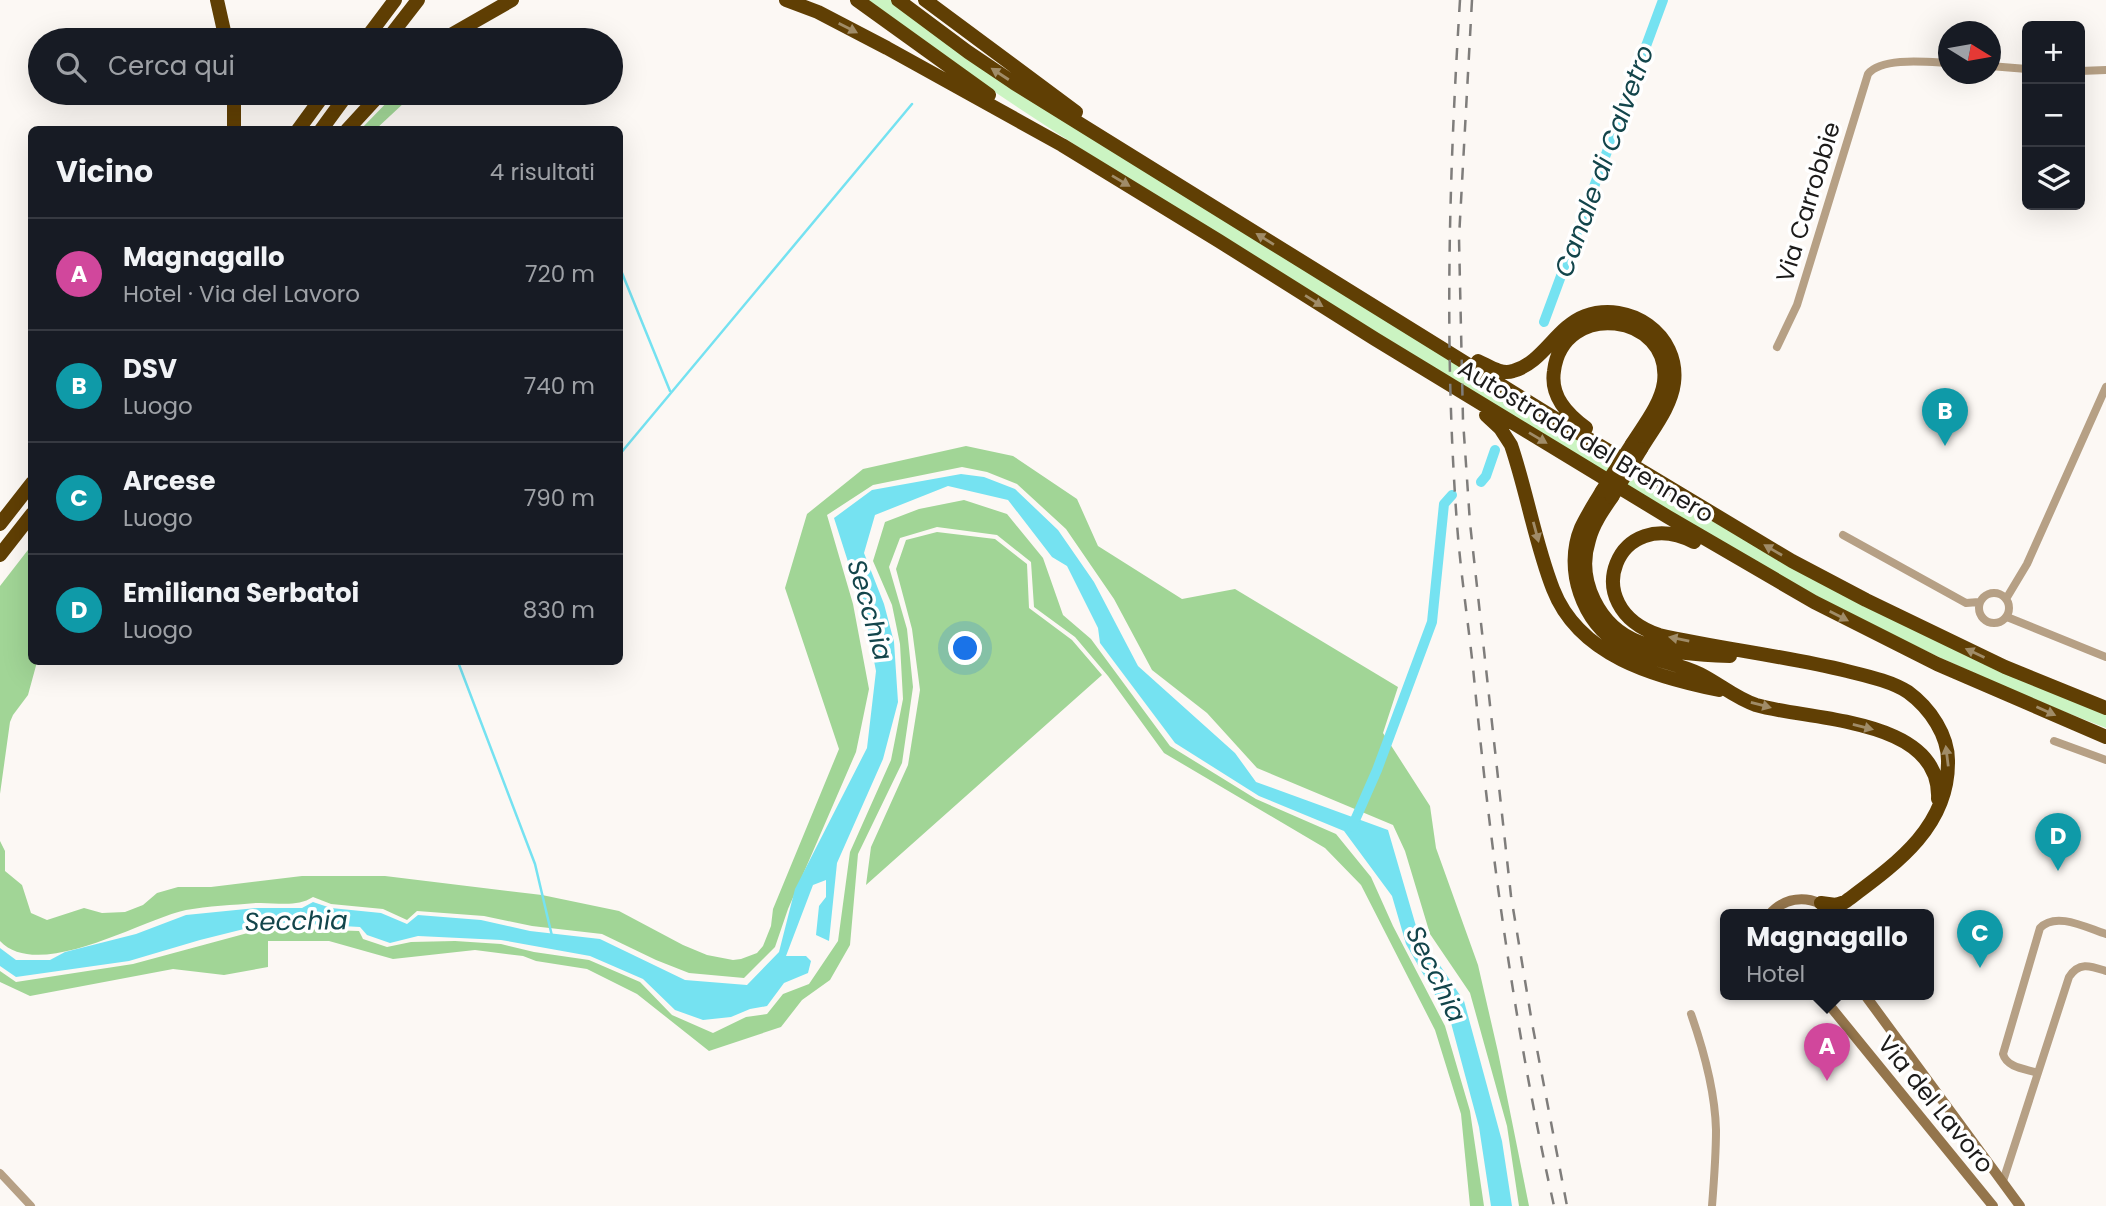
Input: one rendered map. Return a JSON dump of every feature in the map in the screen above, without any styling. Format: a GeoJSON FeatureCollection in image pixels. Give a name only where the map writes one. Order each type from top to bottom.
{"type":"FeatureCollection","features":[{"type":"Feature","properties":{"kind":"highway"},"geometry":{"type":"LineString","coordinates":[[217,0],[223,28]]}},
{"type":"Feature","properties":{"kind":"highway"},"geometry":{"type":"LineString","coordinates":[[374,28],[395,0]]}},
{"type":"Feature","properties":{"kind":"highway"},"geometry":{"type":"LineString","coordinates":[[396,28],[418,0]]}},
{"type":"Feature","properties":{"kind":"highway"},"geometry":{"type":"LineString","coordinates":[[463,28],[512,0]]}},
{"type":"Feature","properties":{"kind":"highway"},"geometry":{"type":"LineString","coordinates":[[786,0],[818,12],[887,48],[1062,145]]}},
{"type":"Feature","properties":{"kind":"highway"},"geometry":{"type":"LineString","coordinates":[[857,0],[1062,145]]}},
{"type":"Feature","properties":{"kind":"highway"},"geometry":{"type":"LineString","coordinates":[[898,0],[968,52],[1162,175]]}},
{"type":"Feature","properties":{"kind":"highway"},"geometry":{"type":"LineString","coordinates":[[925,0],[1162,175]]}},
{"type":"Feature","properties":{"kind":"highway"},"geometry":{"type":"LineString","coordinates":[[234,105],[234,126]]}},
{"type":"Feature","properties":{"kind":"highway"},"geometry":{"type":"LineString","coordinates":[[301,126],[316,105]]}},
{"type":"Feature","properties":{"kind":"highway"},"geometry":{"type":"LineString","coordinates":[[324,126],[339,105]]}},
{"type":"Feature","properties":{"kind":"highway"},"geometry":{"type":"LineString","coordinates":[[351,126],[370,105]]}},
{"type":"Feature","properties":{"kind":"highway","name":"Autostrada del Brennero"},"geometry":{"type":"LineString","coordinates":[[1062,145],[1688,530],[1814,603],[1937,664],[2106,737]]}},
{"type":"Feature","properties":{"kind":"highway","name":"Autostrada del Brennero"},"geometry":{"type":"LineString","coordinates":[[1162,175],[1696,505],[1792,561],[1877,606],[2005,667],[2106,708]]}},
{"type":"Feature","properties":{"kind":"highway"},"geometry":{"type":"LineString","coordinates":[[1407,326],[1428,330],[1474,359],[1501,372],[1513,371],[1525,365],[1566,327],[1584,316],[1614,312],[1640,319],[1656,330],[1674,365],[1675,381],[1669,403],[1581,528],[1576,546],[1575,567],[1578,587],[1590,615],[1604,632],[1621,645],[1700,674],[1728,692],[1758,705],[1845,722],[1896,736],[1914,748],[1936,776],[1938,803],[1933,821]]}},
{"type":"Feature","properties":{"kind":"highway"},"geometry":{"type":"LineString","coordinates":[[1637,447],[1664,381],[1662,362],[1650,340],[1632,327],[1613,323],[1588,326],[1565,342],[1558,355],[1553,380],[1559,401],[1584,427],[1664,477],[1696,505]]}},
{"type":"Feature","properties":{"kind":"highway"},"geometry":{"type":"LineString","coordinates":[[1375,339],[1430,380],[1486,415],[1500,428],[1517,461],[1553,589],[1564,610],[1583,633],[1611,654],[1637,666],[1698,686],[1728,692]]}},
{"type":"Feature","properties":{"kind":"highway"},"geometry":{"type":"LineString","coordinates":[[0,524],[28,488]]}},
{"type":"Feature","properties":{"kind":"highway"},"geometry":{"type":"LineString","coordinates":[[1607,494],[1592,530],[1585,558],[1595,603],[1612,625],[1637,642],[1691,654],[1770,655]]}},
{"type":"Feature","properties":{"kind":"highway"},"geometry":{"type":"LineString","coordinates":[[0,555],[28,519]]}},
{"type":"Feature","properties":{"kind":"highway"},"geometry":{"type":"LineString","coordinates":[[1814,603],[1779,591],[1692,541],[1671,533],[1639,538],[1623,552],[1615,568],[1614,591],[1623,612],[1636,625],[1659,635],[1868,676],[1905,690],[1922,704],[1941,731],[1948,752],[1948,775],[1944,799],[1924,834],[1843,908],[1821,903]]}},
{"type":"Feature","properties":{"kind":"main road"},"geometry":{"type":"LineString","coordinates":[[1776,909],[1782,903],[1796,899],[1812,900],[1828,909]]}},
{"type":"Feature","properties":{"kind":"main road","name":"Via del Lavoro"},"geometry":{"type":"LineString","coordinates":[[1825,1000],[1993,1206]]}},
{"type":"Feature","properties":{"kind":"main road","name":"Via del Lavoro"},"geometry":{"type":"LineString","coordinates":[[1869,1000],[2020,1206]]}},
{"type":"Feature","properties":{"kind":"street","name":"Via Carrobbie"},"geometry":{"type":"LineString","coordinates":[[1777,347],[1797,304],[1862,88],[1873,68],[1901,63],[1938,63]]}},
{"type":"Feature","properties":{"kind":"street"},"geometry":{"type":"LineString","coordinates":[[2001,67],[2022,69]]}},
{"type":"Feature","properties":{"kind":"street"},"geometry":{"type":"LineString","coordinates":[[2085,71],[2106,70]]}},
{"type":"Feature","properties":{"kind":"street"},"geometry":{"type":"LineString","coordinates":[[2006,599],[2027,564],[2106,387]]}},
{"type":"Feature","properties":{"kind":"street"},"geometry":{"type":"LineString","coordinates":[[1843,535],[1966,603],[1979,603],[1989,593],[1999,593],[2006,599],[2009,608],[2007,617],[1999,623],[1989,623],[1979,612],[1979,603]]}},
{"type":"Feature","properties":{"kind":"street"},"geometry":{"type":"LineString","coordinates":[[2007,617],[2106,657]]}},
{"type":"Feature","properties":{"kind":"street"},"geometry":{"type":"LineString","coordinates":[[2054,741],[2106,760]]}},
{"type":"Feature","properties":{"kind":"street"},"geometry":{"type":"LineString","coordinates":[[2038,1073],[2011,1065],[2006,1062],[2003,1054],[2040,928],[2046,922],[2058,920],[2106,934]]}},
{"type":"Feature","properties":{"kind":"street"},"geometry":{"type":"LineString","coordinates":[[2003,1181],[2067,982],[2072,972],[2082,966],[2106,971]]}},
{"type":"Feature","properties":{"kind":"street"},"geometry":{"type":"LineString","coordinates":[[1691,1014],[1703,1049],[1713,1100],[1716,1130],[1712,1206]]}},
{"type":"Feature","properties":{"kind":"street"},"geometry":{"type":"LineString","coordinates":[[0,1173],[31,1206]]}},
{"type":"Feature","properties":{"kind":"green space"},"geometry":{"type":"Polygon","coordinates":[[[863,0],[892,0],[1756,545],[2106,713],[2106,728],[1968,670],[1878,627],[1703,532],[1574,455],[1063,137],[863,0]]]}},
{"type":"Feature","properties":{"kind":"green space"},"geometry":{"type":"Polygon","coordinates":[[[384,105],[402,105],[379,126],[364,126],[384,105]]]}},
{"type":"Feature","properties":{"kind":"green space"},"geometry":{"type":"Polygon","coordinates":[[[966,446],[1013,456],[1077,499],[1098,546],[1182,599],[1235,589],[1398,687],[1383,733],[1430,806],[1436,848],[1478,965],[1529,1206],[1519,1206],[1507,1126],[1470,993],[1430,934],[1405,851],[1393,825],[1257,768],[1207,713],[1152,670],[1114,599],[1066,529],[1017,484],[987,472],[962,467],[873,485],[827,515],[853,604],[869,689],[856,752],[788,909],[775,947],[744,978],[689,973],[602,934],[532,926],[484,916],[417,911],[407,920],[383,909],[331,904],[313,897],[293,903],[256,903],[186,910],[64,952],[39,955],[17,952],[0,941],[0,841],[5,851],[5,871],[22,885],[31,913],[47,920],[84,908],[102,913],[125,912],[143,905],[157,893],[178,887],[211,887],[302,876],[385,876],[542,895],[619,911],[707,955],[733,960],[757,953],[763,946],[771,926],[773,909],[839,749],[785,588],[807,514],[863,469],[966,446]]]}},
{"type":"Feature","properties":{"kind":"green space"},"geometry":{"type":"Polygon","coordinates":[[[964,500],[1007,514],[1043,558],[1063,615],[1091,639],[1170,746],[1256,799],[1336,834],[1371,877],[1445,1026],[1470,1111],[1484,1206],[1470,1206],[1461,1114],[1435,1030],[1361,885],[1325,848],[1164,753],[1108,676],[1075,637],[1034,607],[1031,562],[997,535],[937,527],[900,538],[889,567],[907,629],[913,687],[902,763],[858,854],[850,945],[830,980],[802,1000],[781,1027],[709,1051],[637,994],[587,969],[536,961],[523,956],[475,950],[393,959],[329,941],[268,941],[268,967],[224,975],[173,969],[30,996],[0,982],[0,971],[16,982],[133,964],[266,928],[359,931],[363,939],[387,947],[411,942],[455,941],[501,944],[589,960],[640,982],[672,1015],[713,1033],[746,1017],[767,1014],[783,994],[809,984],[838,941],[850,852],[891,760],[903,699],[900,644],[892,605],[873,561],[885,522],[919,509],[964,500]]]}},
{"type":"Feature","properties":{"kind":"green space"},"geometry":{"type":"Polygon","coordinates":[[[937,532],[995,539],[1027,564],[1029,608],[1072,640],[1102,675],[866,885],[871,847],[908,765],[920,690],[912,629],[896,569],[906,540],[937,532]]]}},
{"type":"Feature","properties":{"kind":"green space"},"geometry":{"type":"Polygon","coordinates":[[[28,550],[28,665],[36,665],[28,695],[10,722],[0,794],[0,586],[28,550]]]}},
{"type":"Feature","properties":{"kind":"water","name":"Secchia"},"geometry":{"type":"Polygon","coordinates":[[[961,474],[984,477],[1015,489],[1058,530],[1094,582],[1138,666],[1235,753],[1256,782],[1388,830],[1418,933],[1464,1001],[1502,1141],[1512,1206],[1491,1206],[1479,1127],[1451,1023],[1406,944],[1392,896],[1344,831],[1259,796],[1175,743],[1100,643],[1098,628],[1067,566],[1052,557],[1008,500],[948,486],[875,515],[864,553],[884,604],[894,642],[898,702],[883,759],[837,863],[829,941],[816,935],[819,906],[826,897],[826,880],[813,885],[786,956],[806,956],[811,961],[808,973],[784,983],[767,1006],[731,1017],[703,1020],[675,1010],[643,979],[590,956],[501,940],[418,936],[390,943],[367,935],[360,927],[272,922],[129,961],[16,977],[0,966],[0,948],[16,960],[50,960],[65,952],[136,934],[186,915],[257,908],[302,908],[313,902],[331,908],[381,913],[407,924],[418,915],[481,920],[530,931],[600,939],[685,980],[747,985],[779,952],[795,889],[867,748],[876,671],[865,615],[834,518],[872,490],[961,474]]]}},
{"type":"Feature","properties":{"kind":"waterway","name":"Canale di Calvetro"},"geometry":{"type":"LineString","coordinates":[[1544,322],[1663,0]]}},
{"type":"Feature","properties":{"kind":"waterway"},"geometry":{"type":"LineString","coordinates":[[623,450],[912,104]]}},
{"type":"Feature","properties":{"kind":"waterway"},"geometry":{"type":"LineString","coordinates":[[623,275],[670,391]]}},
{"type":"Feature","properties":{"kind":"waterway","name":"Canale di Calvetro"},"geometry":{"type":"LineString","coordinates":[[1481,482],[1486,476],[1495,450]]}},
{"type":"Feature","properties":{"kind":"waterway","name":"Canale di Calvetro"},"geometry":{"type":"LineString","coordinates":[[1352,827],[1377,770],[1432,622],[1444,504],[1452,495]]}},
{"type":"Feature","properties":{"kind":"waterway"},"geometry":{"type":"LineString","coordinates":[[459,665],[535,864],[552,936]]}},
{"type":"Feature","properties":{"kind":"railway"},"geometry":{"type":"LineString","coordinates":[[1460,0],[1453,131],[1449,327],[1457,524],[1489,818],[1507,948],[1528,1078],[1554,1206]]}},
{"type":"Feature","properties":{"kind":"railway"},"geometry":{"type":"LineString","coordinates":[[1472,0],[1459,238],[1463,420],[1470,523],[1511,896],[1567,1206]]}},
{"type":"Feature","properties":{"kind":"place","name":"DSV"},"geometry":{"type":"Point","coordinates":[1945,446]}},
{"type":"Feature","properties":{"kind":"place","name":"Emiliana Serbatoi"},"geometry":{"type":"Point","coordinates":[2058,871]}},
{"type":"Feature","properties":{"kind":"place","name":"Arcese"},"geometry":{"type":"Point","coordinates":[1980,968]}},
{"type":"Feature","properties":{"kind":"place","name":"Magnagallo"},"geometry":{"type":"Point","coordinates":[1827,1081]}}]}
